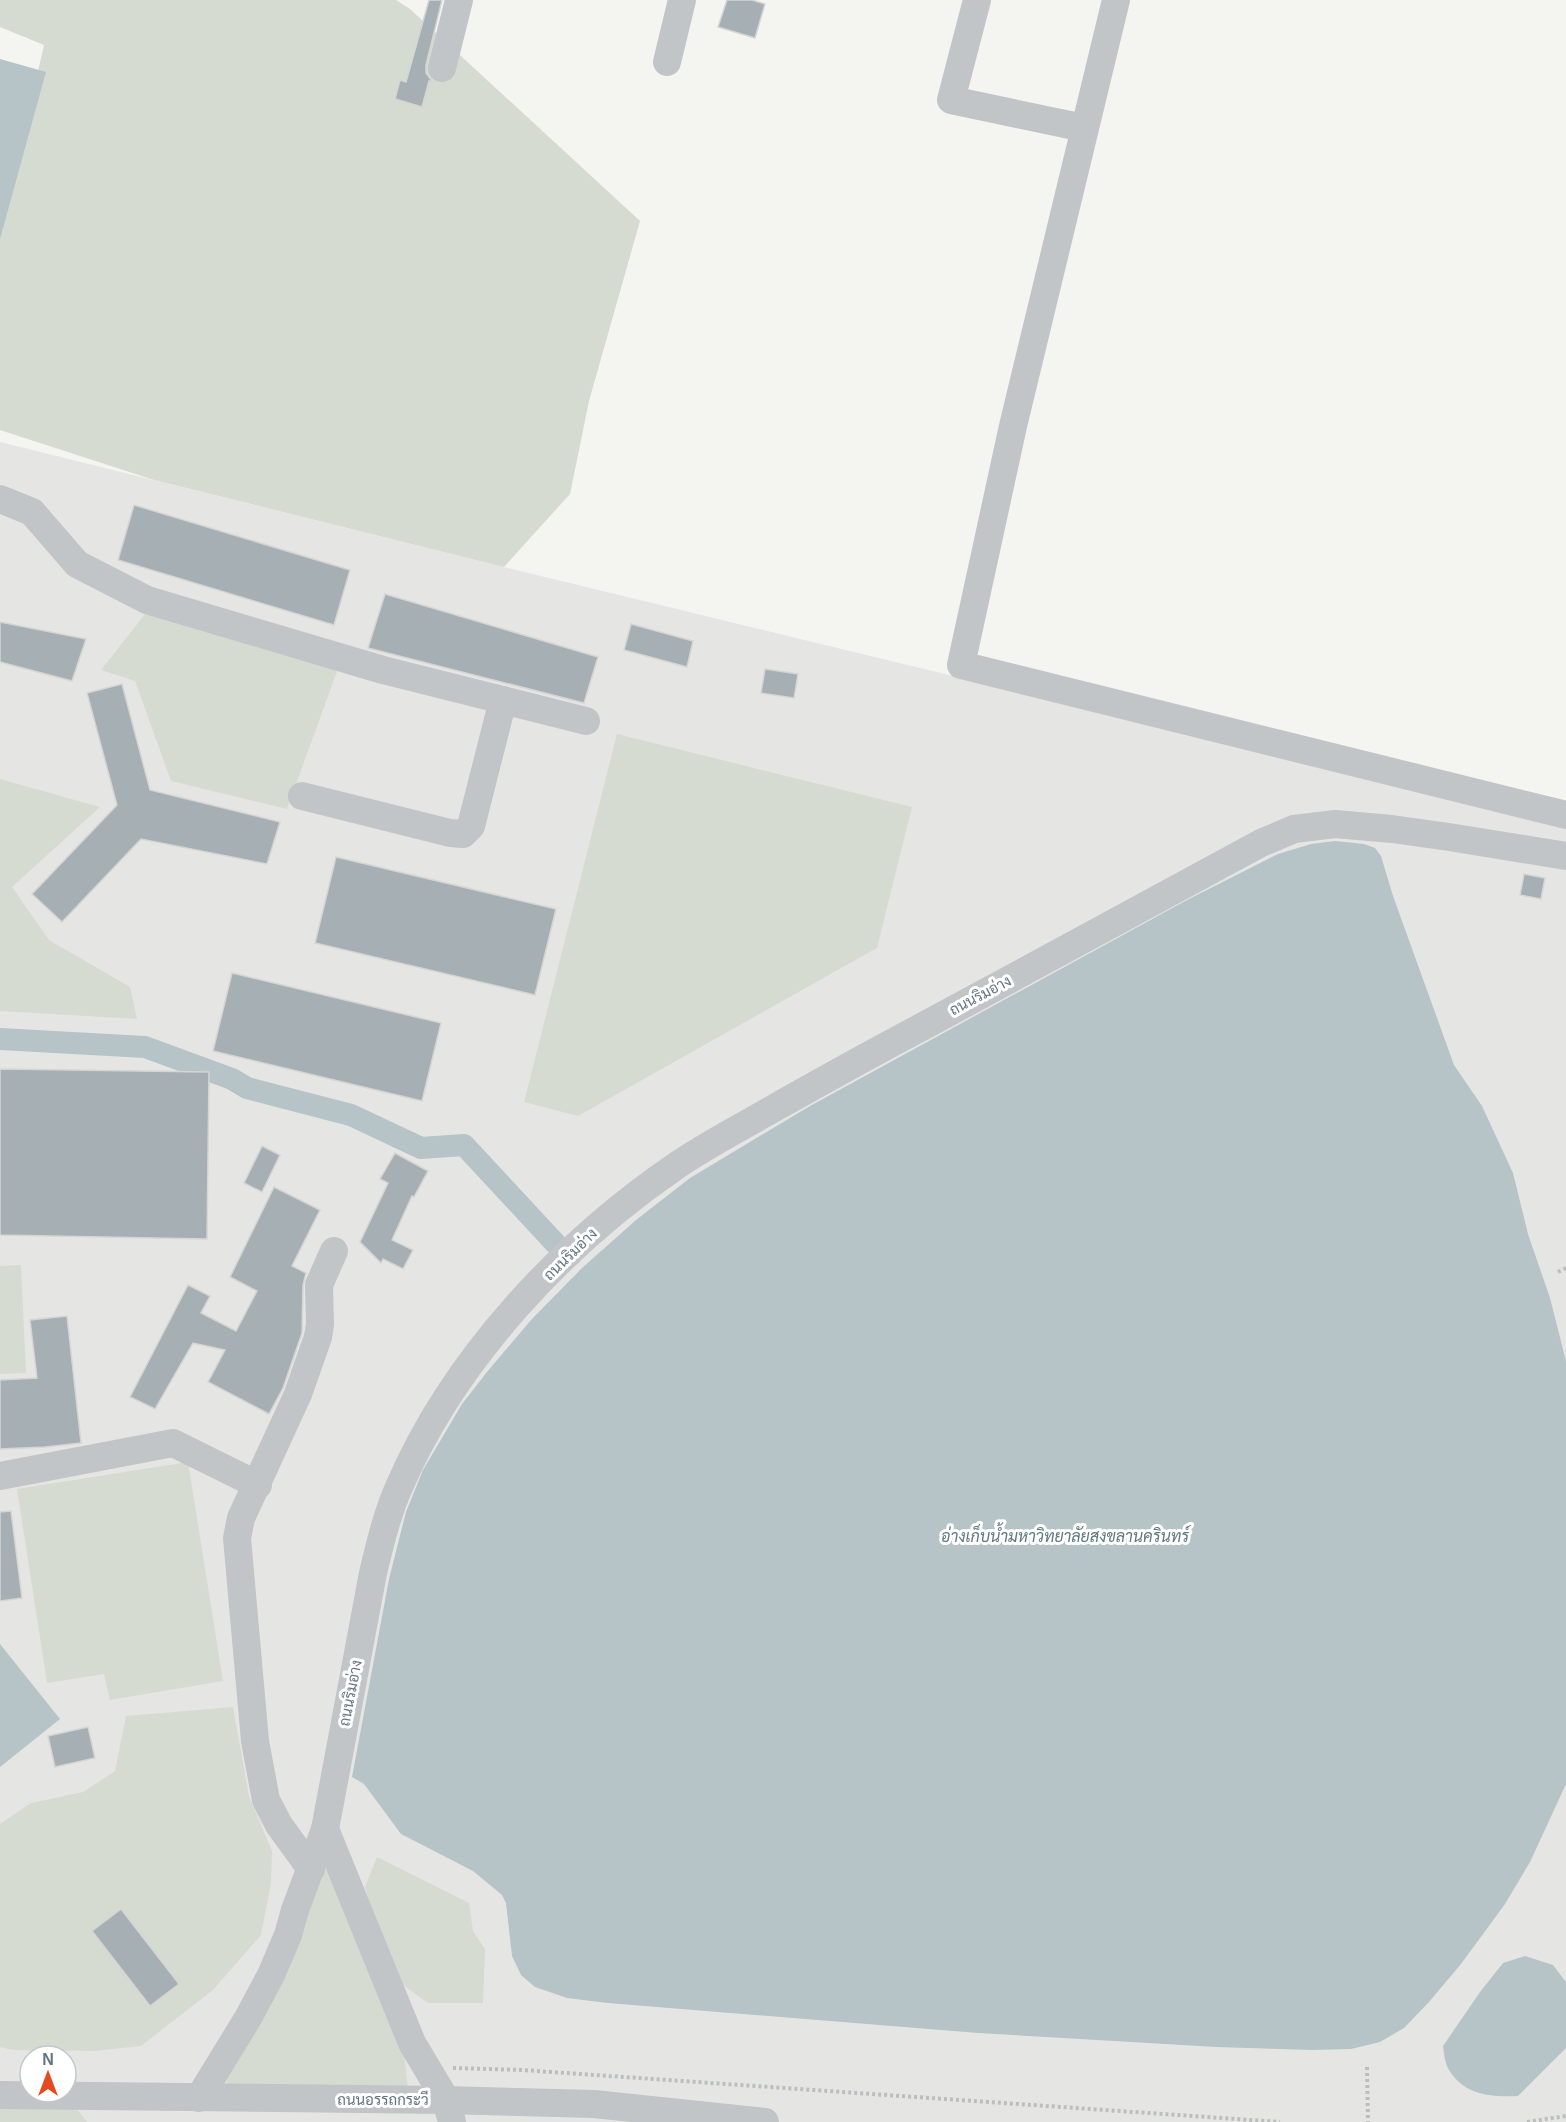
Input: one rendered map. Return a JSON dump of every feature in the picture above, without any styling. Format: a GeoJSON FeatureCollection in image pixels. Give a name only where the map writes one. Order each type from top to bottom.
{"type":"FeatureCollection","features":[{"type":"Feature","properties":{"kind":"street"},"geometry":{"type":"LineString","coordinates":[[442,68],[459,0]]}},
{"type":"Feature","properties":{"kind":"street"},"geometry":{"type":"LineString","coordinates":[[667,62],[682,0]]}},
{"type":"Feature","properties":{"kind":"street"},"geometry":{"type":"LineString","coordinates":[[977,0],[951,100],[1084,128]]}},
{"type":"Feature","properties":{"kind":"street"},"geometry":{"type":"LineString","coordinates":[[1116,0],[1013,426],[961,665],[1566,815]]}},
{"type":"Feature","properties":{"kind":"street"},"geometry":{"type":"LineString","coordinates":[[0,499],[32,512],[77,564],[147,600],[382,670],[586,722]]}},
{"type":"Feature","properties":{"kind":"street"},"geometry":{"type":"LineString","coordinates":[[302,796],[463,834],[471,826],[503,700]]}},
{"type":"Feature","properties":{"kind":"street","name":"ถนนริมอ่าง"},"geometry":{"type":"LineString","coordinates":[[199,2098],[265,1988],[288,1935],[325,1829],[373,1573],[381,1539],[398,1489],[418,1445],[457,1381],[503,1322],[562,1259],[632,1198],[678,1164],[727,1135],[858,1060],[1261,843],[1294,829],[1335,824],[1392,829],[1566,856]]}},
{"type":"Feature","properties":{"kind":"street"},"geometry":{"type":"LineString","coordinates":[[311,1869],[279,1825],[266,1800],[255,1741],[237,1538],[241,1518],[298,1394],[318,1337],[319,1285],[334,1251]]}},
{"type":"Feature","properties":{"kind":"street"},"geometry":{"type":"LineString","coordinates":[[0,1476],[172,1443],[258,1485]]}},
{"type":"Feature","properties":{"kind":"street"},"geometry":{"type":"LineString","coordinates":[[325,1829],[412,2043],[449,2111]]}},
{"type":"Feature","properties":{"kind":"street","name":"ถนนอรรถกระวี"},"geometry":{"type":"LineString","coordinates":[[0,2095],[199,2098],[449,2111],[479,2101],[594,2104],[765,2122]]}},
{"type":"Feature","properties":{"kind":"street"},"geometry":{"type":"LineString","coordinates":[[479,2101],[512,2122]]}},
{"type":"Feature","properties":{"kind":"path"},"geometry":{"type":"LineString","coordinates":[[1558,1272],[1566,1268]]}},
{"type":"Feature","properties":{"kind":"path"},"geometry":{"type":"LineString","coordinates":[[425,2067],[522,2070],[1280,2122]]}},
{"type":"Feature","properties":{"kind":"path"},"geometry":{"type":"LineString","coordinates":[[1367,2067],[1368,2122]]}},
{"type":"Feature","properties":{"kind":"path"},"geometry":{"type":"LineString","coordinates":[[1527,2122],[1566,2116]]}},
{"type":"Feature","properties":{"kind":"shaded area"},"geometry":{"type":"Polygon","coordinates":[[[0,0],[396,0],[410,9],[640,221],[589,401],[570,494],[504,567],[154,480],[0,430],[0,237],[44,45],[0,27],[0,0]]]}},
{"type":"Feature","properties":{"kind":"shaded area"},"geometry":{"type":"Polygon","coordinates":[[[0,442],[1566,825],[1566,2122],[0,2122],[0,442]]]}},
{"type":"Feature","properties":{"kind":"shaded area"},"geometry":{"type":"Polygon","coordinates":[[[149,609],[340,663],[287,809],[171,781],[135,681],[101,670],[149,609]]]}},
{"type":"Feature","properties":{"kind":"shaded area"},"geometry":{"type":"Polygon","coordinates":[[[617,734],[912,807],[877,948],[578,1116],[524,1102],[617,734]]]}},
{"type":"Feature","properties":{"kind":"shaded area"},"geometry":{"type":"Polygon","coordinates":[[[0,779],[100,807],[12,887],[49,940],[130,987],[137,1019],[0,1011],[0,779]]]}},
{"type":"Feature","properties":{"kind":"shaded area"},"geometry":{"type":"Polygon","coordinates":[[[21,1265],[26,1373],[0,1374],[0,1266],[21,1265]]]}},
{"type":"Feature","properties":{"kind":"shaded area"},"geometry":{"type":"Polygon","coordinates":[[[188,1462],[223,1681],[110,1700],[104,1674],[47,1683],[17,1489],[188,1462]]]}},
{"type":"Feature","properties":{"kind":"shaded area"},"geometry":{"type":"Polygon","coordinates":[[[233,1707],[249,1796],[272,1851],[271,1883],[261,1935],[213,1990],[141,2046],[95,2051],[78,2051],[78,2044],[18,2044],[18,2050],[0,2047],[0,1824],[31,1803],[83,1792],[115,1771],[126,1716],[233,1707]]]}},
{"type":"Feature","properties":{"kind":"shaded area"},"geometry":{"type":"Polygon","coordinates":[[[329,1857],[404,2052],[408,2090],[236,2090],[226,2082],[229,2068],[329,1857]]]}},
{"type":"Feature","properties":{"kind":"shaded area"},"geometry":{"type":"Polygon","coordinates":[[[377,1857],[469,1903],[473,1931],[485,1949],[483,2003],[428,2003],[403,1985],[389,1968],[365,1887],[377,1857]]]}},
{"type":"Feature","properties":{"kind":"shaded area"},"geometry":{"type":"Polygon","coordinates":[[[0,2109],[77,2109],[87,2122],[0,2122],[0,2109]]]}},
{"type":"Feature","properties":{"kind":"water"},"geometry":{"type":"Polygon","coordinates":[[[0,59],[46,72],[0,239],[0,59]]]}},
{"type":"Feature","properties":{"kind":"water","name":"อ่างเก็บน้ำมหาวิทยาลัยสงขลานครินทร์"},"geometry":{"type":"Polygon","coordinates":[[[1335,841],[1364,844],[1375,848],[1381,856],[1393,896],[1454,1065],[1482,1106],[1513,1173],[1528,1234],[1550,1298],[1566,1361],[1566,1784],[1530,1862],[1505,1904],[1461,1964],[1404,2028],[1380,2042],[1351,2049],[1216,2047],[978,2033],[608,2003],[567,1998],[535,1987],[521,1975],[512,1956],[506,1903],[502,1895],[473,1871],[401,1834],[364,1784],[352,1777],[389,1579],[406,1512],[423,1470],[462,1404],[531,1320],[582,1268],[636,1220],[690,1178],[810,1106],[1187,900],[1278,854],[1311,844],[1335,841]]]}},
{"type":"Feature","properties":{"kind":"water"},"geometry":{"type":"Polygon","coordinates":[[[0,1644],[60,1719],[0,1767],[0,1644]]]}},
{"type":"Feature","properties":{"kind":"water"},"geometry":{"type":"Polygon","coordinates":[[[1525,1956],[1553,1965],[1566,1982],[1566,2048],[1518,2096],[1489,2095],[1471,2090],[1455,2079],[1449,2070],[1443,2046],[1503,1963],[1525,1956]]]}},
{"type":"Feature","properties":{"kind":"building"},"geometry":{"type":"Polygon","coordinates":[[[429,0],[442,0],[426,65],[426,73],[432,81],[429,81],[422,107],[395,99],[400,80],[406,82],[429,0]]]}},
{"type":"Feature","properties":{"kind":"building"},"geometry":{"type":"Polygon","coordinates":[[[727,0],[752,0],[765,4],[755,38],[718,27],[727,0]]]}},
{"type":"Feature","properties":{"kind":"building"},"geometry":{"type":"Polygon","coordinates":[[[134,505],[350,570],[334,625],[118,560],[134,505]]]}},
{"type":"Feature","properties":{"kind":"building"},"geometry":{"type":"Polygon","coordinates":[[[385,594],[598,657],[584,703],[368,648],[385,594]]]}},
{"type":"Feature","properties":{"kind":"building"},"geometry":{"type":"Polygon","coordinates":[[[0,622],[86,639],[72,681],[0,662],[0,622]]]}},
{"type":"Feature","properties":{"kind":"building"},"geometry":{"type":"Polygon","coordinates":[[[631,624],[693,641],[687,667],[624,650],[631,624]]]}},
{"type":"Feature","properties":{"kind":"building"},"geometry":{"type":"Polygon","coordinates":[[[765,669],[798,674],[794,698],[761,693],[765,669]]]}},
{"type":"Feature","properties":{"kind":"building"},"geometry":{"type":"Polygon","coordinates":[[[122,684],[150,790],[280,822],[267,864],[141,839],[62,922],[32,894],[117,805],[87,693],[122,684]]]}},
{"type":"Feature","properties":{"kind":"building"},"geometry":{"type":"Polygon","coordinates":[[[336,857],[556,909],[535,995],[315,943],[336,857]]]}},
{"type":"Feature","properties":{"kind":"building"},"geometry":{"type":"Polygon","coordinates":[[[1524,874],[1545,878],[1541,899],[1520,895],[1524,874]]]}},
{"type":"Feature","properties":{"kind":"building"},"geometry":{"type":"Polygon","coordinates":[[[232,973],[441,1023],[422,1101],[213,1051],[232,973]]]}},
{"type":"Feature","properties":{"kind":"building"},"geometry":{"type":"Polygon","coordinates":[[[0,1069],[209,1072],[207,1239],[0,1235],[0,1069]]]}},
{"type":"Feature","properties":{"kind":"building"},"geometry":{"type":"Polygon","coordinates":[[[262,1146],[280,1155],[262,1192],[244,1183],[262,1146]]]}},
{"type":"Feature","properties":{"kind":"building"},"geometry":{"type":"Polygon","coordinates":[[[395,1153],[428,1171],[414,1197],[412,1196],[392,1240],[413,1250],[403,1269],[383,1259],[381,1263],[360,1242],[388,1183],[380,1179],[395,1153]]]}},
{"type":"Feature","properties":{"kind":"building"},"geometry":{"type":"Polygon","coordinates":[[[274,1187],[320,1210],[292,1266],[306,1273],[303,1285],[302,1333],[283,1388],[269,1414],[208,1382],[225,1350],[193,1343],[155,1409],[130,1397],[188,1285],[210,1296],[201,1313],[236,1331],[257,1291],[230,1277],[274,1187]]]}},
{"type":"Feature","properties":{"kind":"building"},"geometry":{"type":"Polygon","coordinates":[[[67,1316],[81,1443],[0,1449],[0,1380],[37,1378],[30,1320],[67,1316]]]}},
{"type":"Feature","properties":{"kind":"building"},"geometry":{"type":"Polygon","coordinates":[[[11,1511],[22,1598],[0,1601],[0,1512],[11,1511]]]}},
{"type":"Feature","properties":{"kind":"building"},"geometry":{"type":"Polygon","coordinates":[[[88,1727],[95,1758],[55,1767],[48,1736],[88,1727]]]}},
{"type":"Feature","properties":{"kind":"building"},"geometry":{"type":"Polygon","coordinates":[[[121,1909],[179,1984],[150,2006],[92,1931],[121,1909]]]}},
{"type":"Feature","properties":{"kind":"waterway"},"geometry":{"type":"LineString","coordinates":[[0,1039],[145,1047],[232,1079],[247,1088],[351,1115],[421,1148],[464,1145],[555,1243]]}}]}
